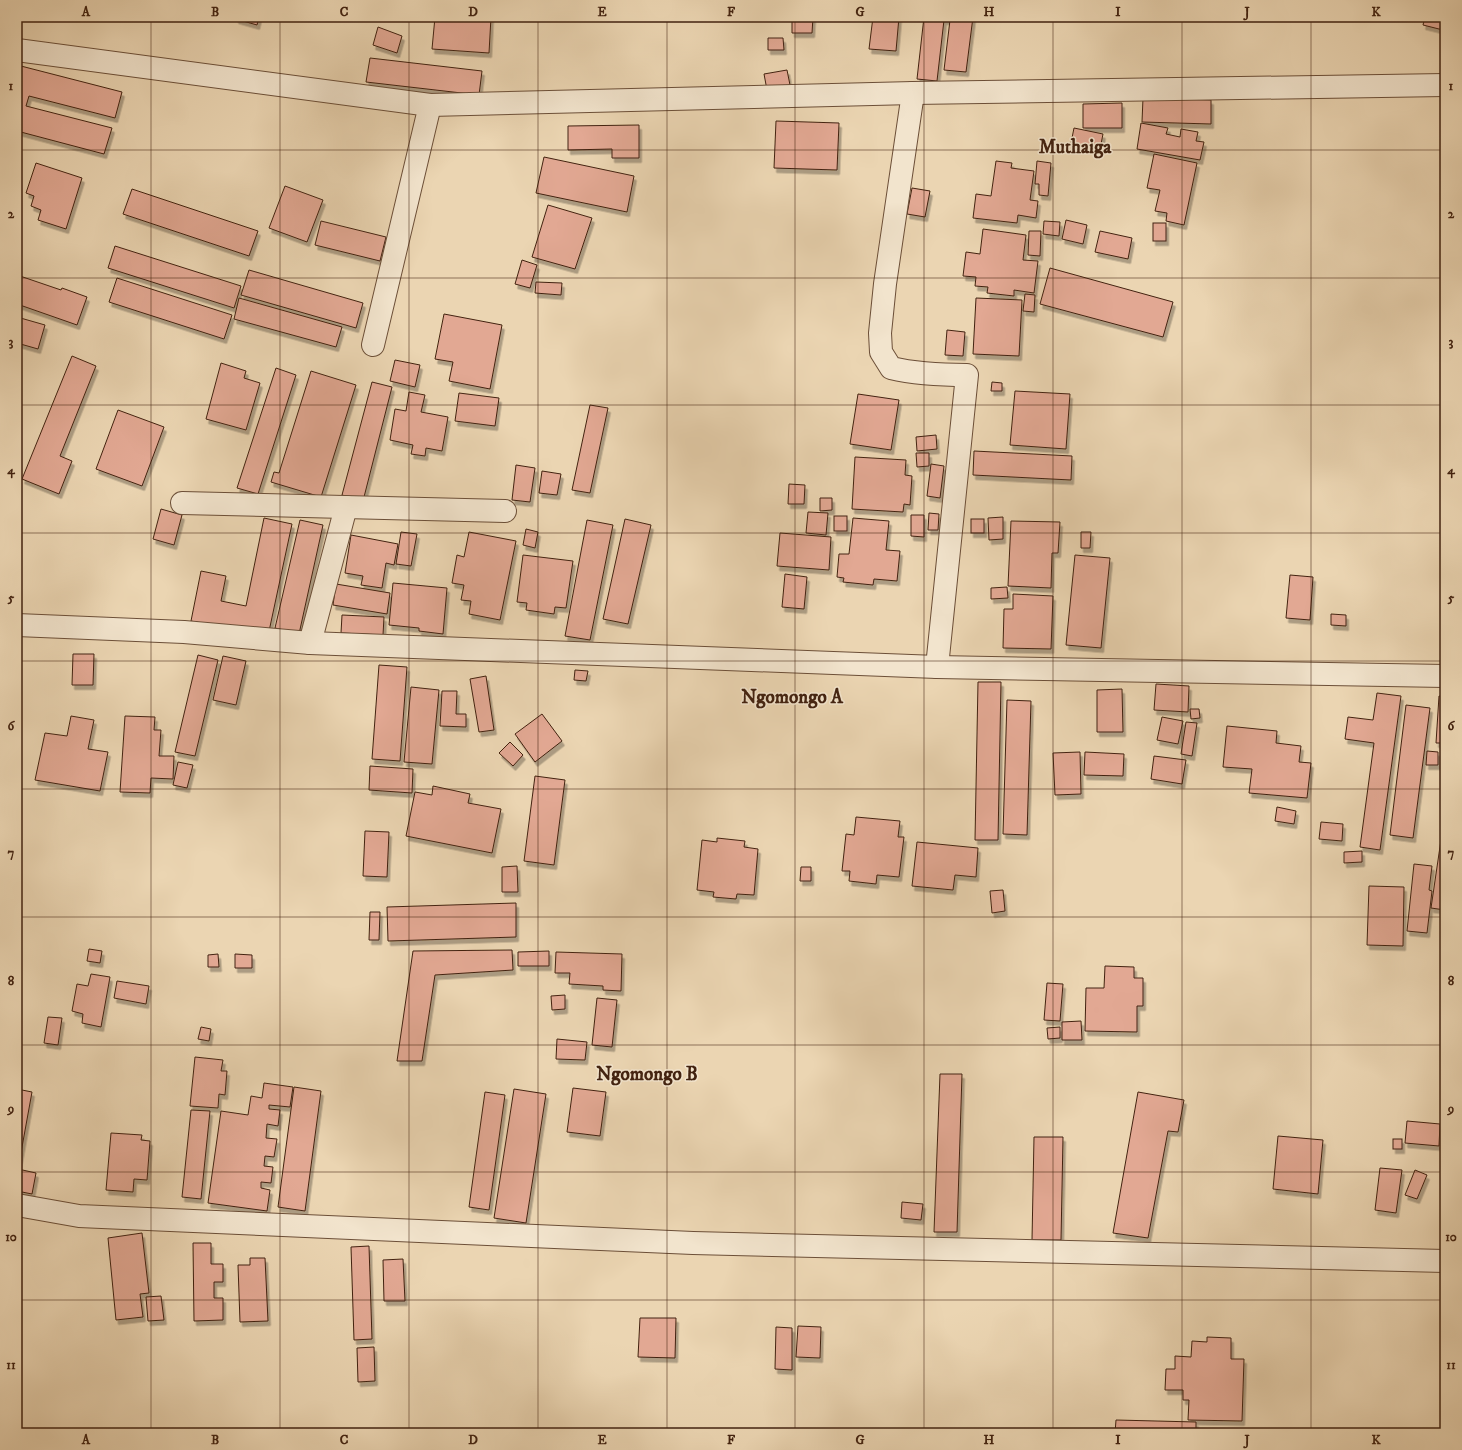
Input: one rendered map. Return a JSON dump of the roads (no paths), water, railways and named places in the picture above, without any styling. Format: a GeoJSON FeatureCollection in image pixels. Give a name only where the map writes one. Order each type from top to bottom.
{"type":"FeatureCollection","features":[{"type":"Feature","properties":{"kind":"street"},"geometry":{"type":"LineString","coordinates":[[17,50],[430,105],[913,93],[1445,85]]}},
{"type":"Feature","properties":{"kind":"street"},"geometry":{"type":"LineString","coordinates":[[913,93],[885,284],[880,333],[881,352],[891,368],[909,372],[941,375],[967,375],[937,667]]}},
{"type":"Feature","properties":{"kind":"street"},"geometry":{"type":"LineString","coordinates":[[373,344],[430,105]]}},
{"type":"Feature","properties":{"kind":"street"},"geometry":{"type":"LineString","coordinates":[[182,503],[505,510]]}},
{"type":"Feature","properties":{"kind":"street"},"geometry":{"type":"LineString","coordinates":[[310,643],[346,507]]}},
{"type":"Feature","properties":{"kind":"street"},"geometry":{"type":"LineString","coordinates":[[17,625],[184,632],[310,643],[937,667],[1445,676]]}},
{"type":"Feature","properties":{"kind":"street"},"geometry":{"type":"LineString","coordinates":[[17,1204],[79,1216],[685,1243],[1445,1261]]}},
{"type":"Feature","properties":{"kind":"district","name":"Muthaiga"},"geometry":{"type":"Point","coordinates":[1075,146]}},
{"type":"Feature","properties":{"kind":"district","name":"Ngomongo A"},"geometry":{"type":"Point","coordinates":[792,696]}},
{"type":"Feature","properties":{"kind":"district","name":"Ngomongo B"},"geometry":{"type":"Point","coordinates":[647,1073]}}]}
